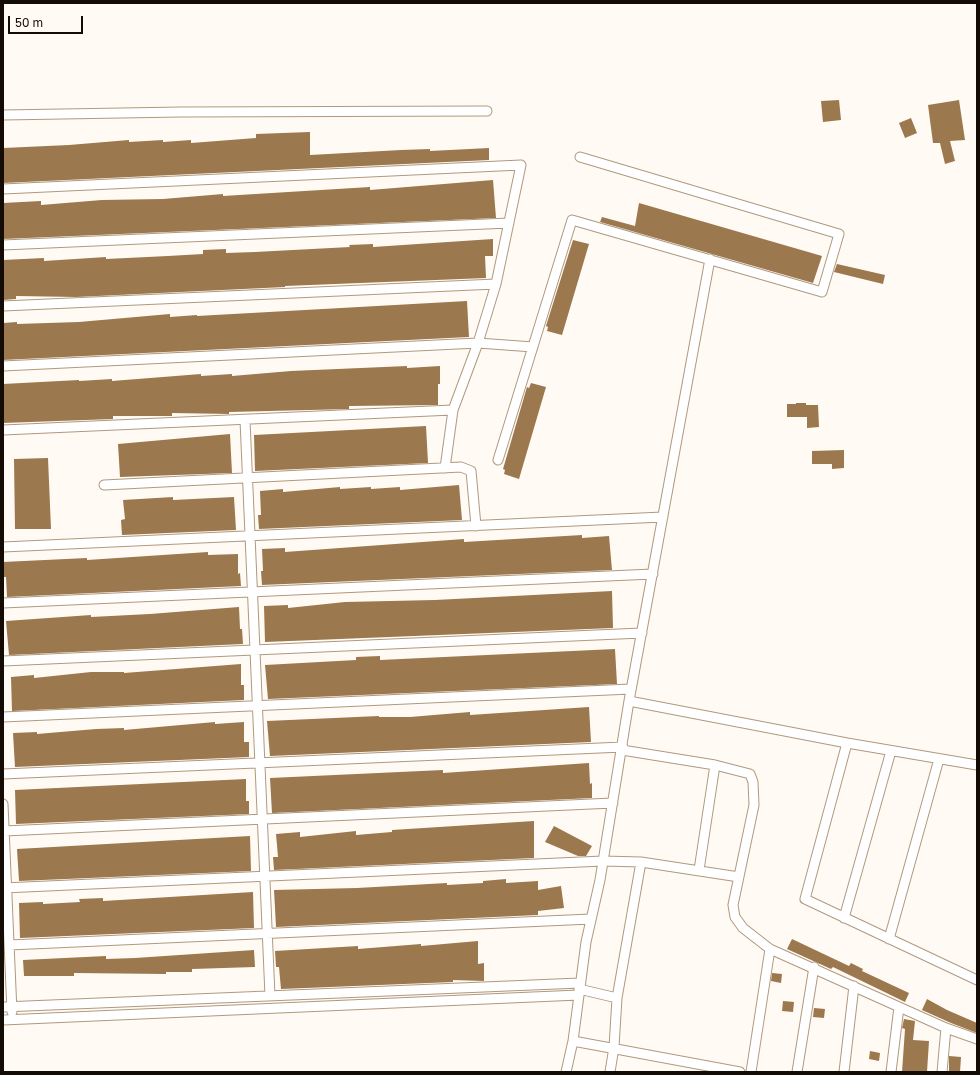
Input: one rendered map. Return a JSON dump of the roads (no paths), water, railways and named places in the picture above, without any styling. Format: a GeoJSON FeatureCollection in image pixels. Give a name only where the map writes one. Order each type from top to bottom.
{"type":"FeatureCollection","features":[{"type":"Feature","properties":{"kind":"street"},"geometry":{"type":"LineString","coordinates":[[3,115],[487,110]]}},
{"type":"Feature","properties":{"kind":"street"},"geometry":{"type":"LineString","coordinates":[[498,460],[572,220],[822,292],[839,234],[580,157]]}},
{"type":"Feature","properties":{"kind":"street"},"geometry":{"type":"LineString","coordinates":[[3,189],[521,165],[496,284],[478,343],[453,410],[445,468]]}},
{"type":"Feature","properties":{"kind":"street"},"geometry":{"type":"LineString","coordinates":[[3,245],[509,223]]}},
{"type":"Feature","properties":{"kind":"street"},"geometry":{"type":"LineString","coordinates":[[566,1072],[573,1041],[591,919],[603,861],[631,689],[664,517],[710,259]]}},
{"type":"Feature","properties":{"kind":"street"},"geometry":{"type":"LineString","coordinates":[[3,306],[496,284]]}},
{"type":"Feature","properties":{"kind":"street"},"geometry":{"type":"LineString","coordinates":[[3,366],[478,343],[533,347]]}},
{"type":"Feature","properties":{"kind":"street"},"geometry":{"type":"LineString","coordinates":[[3,430],[453,410]]}},
{"type":"Feature","properties":{"kind":"street"},"geometry":{"type":"LineString","coordinates":[[245,420],[270,996]]}},
{"type":"Feature","properties":{"kind":"street"},"geometry":{"type":"LineString","coordinates":[[104,485],[461,467],[471,471],[476,526]]}},
{"type":"Feature","properties":{"kind":"street"},"geometry":{"type":"LineString","coordinates":[[3,547],[664,517]]}},
{"type":"Feature","properties":{"kind":"street"},"geometry":{"type":"LineString","coordinates":[[3,603],[653,574]]}},
{"type":"Feature","properties":{"kind":"street"},"geometry":{"type":"LineString","coordinates":[[3,661],[642,633]]}},
{"type":"Feature","properties":{"kind":"street"},"geometry":{"type":"LineString","coordinates":[[3,717],[631,689]]}},
{"type":"Feature","properties":{"kind":"street"},"geometry":{"type":"LineString","coordinates":[[629,701],[847,743],[977,765]]}},
{"type":"Feature","properties":{"kind":"street"},"geometry":{"type":"LineString","coordinates":[[847,743],[805,899],[977,980]]}},
{"type":"Feature","properties":{"kind":"street"},"geometry":{"type":"LineString","coordinates":[[3,774],[622,749],[715,765],[750,774],[753,782],[754,805],[733,905],[735,917],[743,928],[770,949],[814,967],[946,1028],[977,1039]]}},
{"type":"Feature","properties":{"kind":"street"},"geometry":{"type":"LineString","coordinates":[[844,918],[891,751]]}},
{"type":"Feature","properties":{"kind":"street"},"geometry":{"type":"LineString","coordinates":[[889,939],[939,759]]}},
{"type":"Feature","properties":{"kind":"street"},"geometry":{"type":"LineString","coordinates":[[699,870],[715,765]]}},
{"type":"Feature","properties":{"kind":"street"},"geometry":{"type":"LineString","coordinates":[[4,832],[613,803]]}},
{"type":"Feature","properties":{"kind":"street"},"geometry":{"type":"LineString","coordinates":[[3,804],[5,888],[9,945],[8,1020],[580,989]]}},
{"type":"Feature","properties":{"kind":"street"},"geometry":{"type":"LineString","coordinates":[[5,888],[603,861],[641,862],[739,877]]}},
{"type":"Feature","properties":{"kind":"street"},"geometry":{"type":"LineString","coordinates":[[610,1072],[614,1047],[617,998],[641,862]]}},
{"type":"Feature","properties":{"kind":"street"},"geometry":{"type":"LineString","coordinates":[[9,945],[591,919]]}},
{"type":"Feature","properties":{"kind":"street"},"geometry":{"type":"LineString","coordinates":[[751,1072],[770,949]]}},
{"type":"Feature","properties":{"kind":"street"},"geometry":{"type":"LineString","coordinates":[[797,1072],[814,967]]}},
{"type":"Feature","properties":{"kind":"street"},"geometry":{"type":"LineString","coordinates":[[844,1072],[854,986]]}},
{"type":"Feature","properties":{"kind":"street"},"geometry":{"type":"LineString","coordinates":[[7,1007],[270,996],[580,989],[617,998]]}},
{"type":"Feature","properties":{"kind":"street"},"geometry":{"type":"LineString","coordinates":[[891,1072],[899,1006]]}},
{"type":"Feature","properties":{"kind":"street"},"geometry":{"type":"LineString","coordinates":[[942,1072],[946,1028]]}},
{"type":"Feature","properties":{"kind":"street"},"geometry":{"type":"LineString","coordinates":[[573,1041],[614,1047],[740,1072]]}}]}
